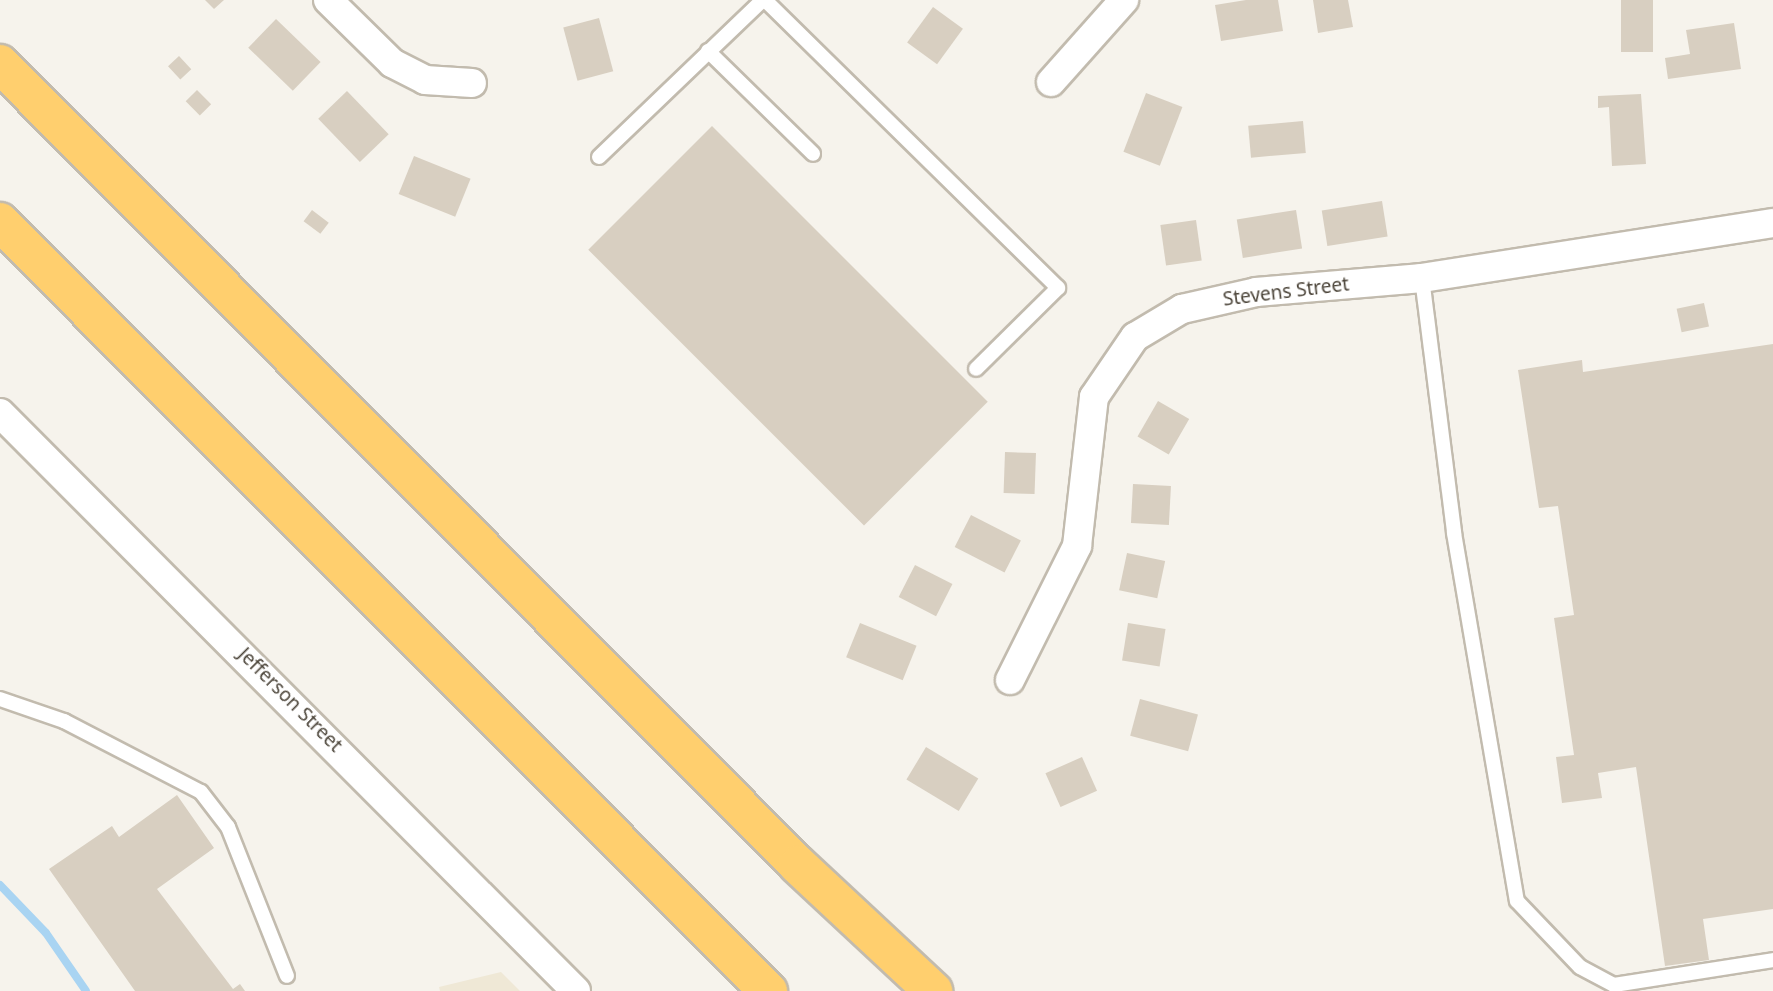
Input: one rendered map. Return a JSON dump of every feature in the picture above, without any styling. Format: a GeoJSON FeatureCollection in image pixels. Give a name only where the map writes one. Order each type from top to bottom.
{"type":"FeatureCollection","features":[{"type":"Feature","properties":{"kind":"highway"},"geometry":{"type":"LineString","coordinates":[[0,64],[798,865],[933,991]]}},
{"type":"Feature","properties":{"kind":"highway"},"geometry":{"type":"LineString","coordinates":[[0,222],[768,991]]}},
{"type":"Feature","properties":{"kind":"street"},"geometry":{"type":"LineString","coordinates":[[328,0],[392,63],[425,80],[472,83]]}},
{"type":"Feature","properties":{"kind":"street"},"geometry":{"type":"LineString","coordinates":[[1051,82],[1124,0]]}},
{"type":"Feature","properties":{"kind":"street","name":"Stevens Street"},"geometry":{"type":"LineString","coordinates":[[1010,680],[1077,546],[1094,397],[1135,337],[1182,309],[1256,292],[1422,278],[1773,223]]}},
{"type":"Feature","properties":{"kind":"street","name":"Jefferson Street"},"geometry":{"type":"LineString","coordinates":[[0,413],[576,991]]}},
{"type":"Feature","properties":{"kind":"lane"},"geometry":{"type":"LineString","coordinates":[[598,157],[764,0],[1058,288],[976,369]]}},
{"type":"Feature","properties":{"kind":"lane"},"geometry":{"type":"LineString","coordinates":[[708,51],[813,154]]}},
{"type":"Feature","properties":{"kind":"lane"},"geometry":{"type":"LineString","coordinates":[[1422,278],[1454,533],[1517,901],[1580,967],[1614,985],[1773,960]]}},
{"type":"Feature","properties":{"kind":"lane"},"geometry":{"type":"LineString","coordinates":[[0,699],[64,721],[201,792],[228,827],[287,975]]}},
{"type":"Feature","properties":{"kind":"shaded area"},"geometry":{"type":"Polygon","coordinates":[[[501,972],[520,991],[440,991],[439,987],[501,972]]]}},
{"type":"Feature","properties":{"kind":"building"},"geometry":{"type":"Polygon","coordinates":[[[205,0],[224,0],[214,9],[205,0]]]}},
{"type":"Feature","properties":{"kind":"building"},"geometry":{"type":"Polygon","coordinates":[[[1246,0],[1278,0],[1283,31],[1221,41],[1215,5],[1246,0]]]}},
{"type":"Feature","properties":{"kind":"building"},"geometry":{"type":"Polygon","coordinates":[[[1313,0],[1348,0],[1353,27],[1318,33],[1313,0]]]}},
{"type":"Feature","properties":{"kind":"building"},"geometry":{"type":"Polygon","coordinates":[[[1621,0],[1653,0],[1653,52],[1621,52],[1621,0]]]}},
{"type":"Feature","properties":{"kind":"building"},"geometry":{"type":"Polygon","coordinates":[[[933,7],[963,29],[937,64],[907,43],[933,7]]]}},
{"type":"Feature","properties":{"kind":"building"},"geometry":{"type":"Polygon","coordinates":[[[599,18],[613,71],[577,81],[563,28],[599,18]]]}},
{"type":"Feature","properties":{"kind":"building"},"geometry":{"type":"Polygon","coordinates":[[[276,19],[321,62],[293,91],[248,48],[276,19]]]}},
{"type":"Feature","properties":{"kind":"building"},"geometry":{"type":"Polygon","coordinates":[[[1734,23],[1741,69],[1668,79],[1665,58],[1690,54],[1686,30],[1734,23]]]}},
{"type":"Feature","properties":{"kind":"building"},"geometry":{"type":"Polygon","coordinates":[[[179,56],[191,69],[180,79],[168,66],[179,56]]]}},
{"type":"Feature","properties":{"kind":"building"},"geometry":{"type":"Polygon","coordinates":[[[197,90],[211,104],[200,115],[186,101],[197,90]]]}},
{"type":"Feature","properties":{"kind":"building"},"geometry":{"type":"Polygon","coordinates":[[[347,91],[389,134],[360,162],[318,119],[347,91]]]}},
{"type":"Feature","properties":{"kind":"building"},"geometry":{"type":"Polygon","coordinates":[[[1146,93],[1182,107],[1160,166],[1123,152],[1146,93]]]}},
{"type":"Feature","properties":{"kind":"building"},"geometry":{"type":"Polygon","coordinates":[[[1641,94],[1646,164],[1612,166],[1609,107],[1598,108],[1598,96],[1641,94]]]}},
{"type":"Feature","properties":{"kind":"building"},"geometry":{"type":"Polygon","coordinates":[[[1303,121],[1306,153],[1251,158],[1248,126],[1303,121]]]}},
{"type":"Feature","properties":{"kind":"building"},"geometry":{"type":"Polygon","coordinates":[[[712,126],[988,402],[864,526],[588,250],[712,126]]]}},
{"type":"Feature","properties":{"kind":"building"},"geometry":{"type":"Polygon","coordinates":[[[414,156],[471,179],[455,217],[399,194],[414,156]]]}},
{"type":"Feature","properties":{"kind":"building"},"geometry":{"type":"Polygon","coordinates":[[[1382,201],[1388,237],[1327,246],[1322,211],[1382,201]]]}},
{"type":"Feature","properties":{"kind":"building"},"geometry":{"type":"Polygon","coordinates":[[[312,210],[329,223],[320,234],[304,221],[312,210]]]}},
{"type":"Feature","properties":{"kind":"building"},"geometry":{"type":"Polygon","coordinates":[[[1296,210],[1302,249],[1243,258],[1237,219],[1296,210]]]}},
{"type":"Feature","properties":{"kind":"building"},"geometry":{"type":"Polygon","coordinates":[[[1196,220],[1202,261],[1166,266],[1160,225],[1196,220]]]}},
{"type":"Feature","properties":{"kind":"building"},"geometry":{"type":"Polygon","coordinates":[[[1704,303],[1709,326],[1682,332],[1677,309],[1704,303]]]}},
{"type":"Feature","properties":{"kind":"building"},"geometry":{"type":"Polygon","coordinates":[[[1773,344],[1773,909],[1703,919],[1709,960],[1665,966],[1636,767],[1598,773],[1602,798],[1562,803],[1556,757],[1574,755],[1554,618],[1574,615],[1558,506],[1539,508],[1518,370],[1582,360],[1583,372],[1773,344]]]}},
{"type":"Feature","properties":{"kind":"building"},"geometry":{"type":"Polygon","coordinates":[[[1158,401],[1189,419],[1169,455],[1138,437],[1158,401]]]}},
{"type":"Feature","properties":{"kind":"building"},"geometry":{"type":"Polygon","coordinates":[[[1005,452],[1036,453],[1035,494],[1004,493],[1005,452]]]}},
{"type":"Feature","properties":{"kind":"building"},"geometry":{"type":"Polygon","coordinates":[[[1133,484],[1171,486],[1169,525],[1131,523],[1133,484]]]}},
{"type":"Feature","properties":{"kind":"building"},"geometry":{"type":"Polygon","coordinates":[[[971,515],[1021,540],[1005,572],[955,547],[971,515]]]}},
{"type":"Feature","properties":{"kind":"building"},"geometry":{"type":"Polygon","coordinates":[[[1127,553],[1165,561],[1157,598],[1119,590],[1127,553]]]}},
{"type":"Feature","properties":{"kind":"building"},"geometry":{"type":"Polygon","coordinates":[[[915,565],[952,584],[936,616],[899,597],[915,565]]]}},
{"type":"Feature","properties":{"kind":"building"},"geometry":{"type":"Polygon","coordinates":[[[860,623],[917,646],[903,680],[846,657],[860,623]]]}},
{"type":"Feature","properties":{"kind":"building"},"geometry":{"type":"Polygon","coordinates":[[[1128,623],[1166,629],[1160,666],[1122,661],[1128,623]]]}},
{"type":"Feature","properties":{"kind":"building"},"geometry":{"type":"Polygon","coordinates":[[[1140,699],[1198,715],[1188,751],[1130,736],[1140,699]]]}},
{"type":"Feature","properties":{"kind":"building"},"geometry":{"type":"Polygon","coordinates":[[[926,747],[978,778],[959,811],[906,780],[926,747]]]}},
{"type":"Feature","properties":{"kind":"building"},"geometry":{"type":"Polygon","coordinates":[[[1082,757],[1097,791],[1061,807],[1045,773],[1082,757]]]}},
{"type":"Feature","properties":{"kind":"building"},"geometry":{"type":"Polygon","coordinates":[[[177,795],[214,848],[157,889],[233,989],[240,984],[245,991],[135,991],[49,869],[112,826],[119,837],[177,795]]]}},
{"type":"Feature","properties":{"kind":"waterway"},"geometry":{"type":"LineString","coordinates":[[0,885],[46,933],[86,991]]}}]}
